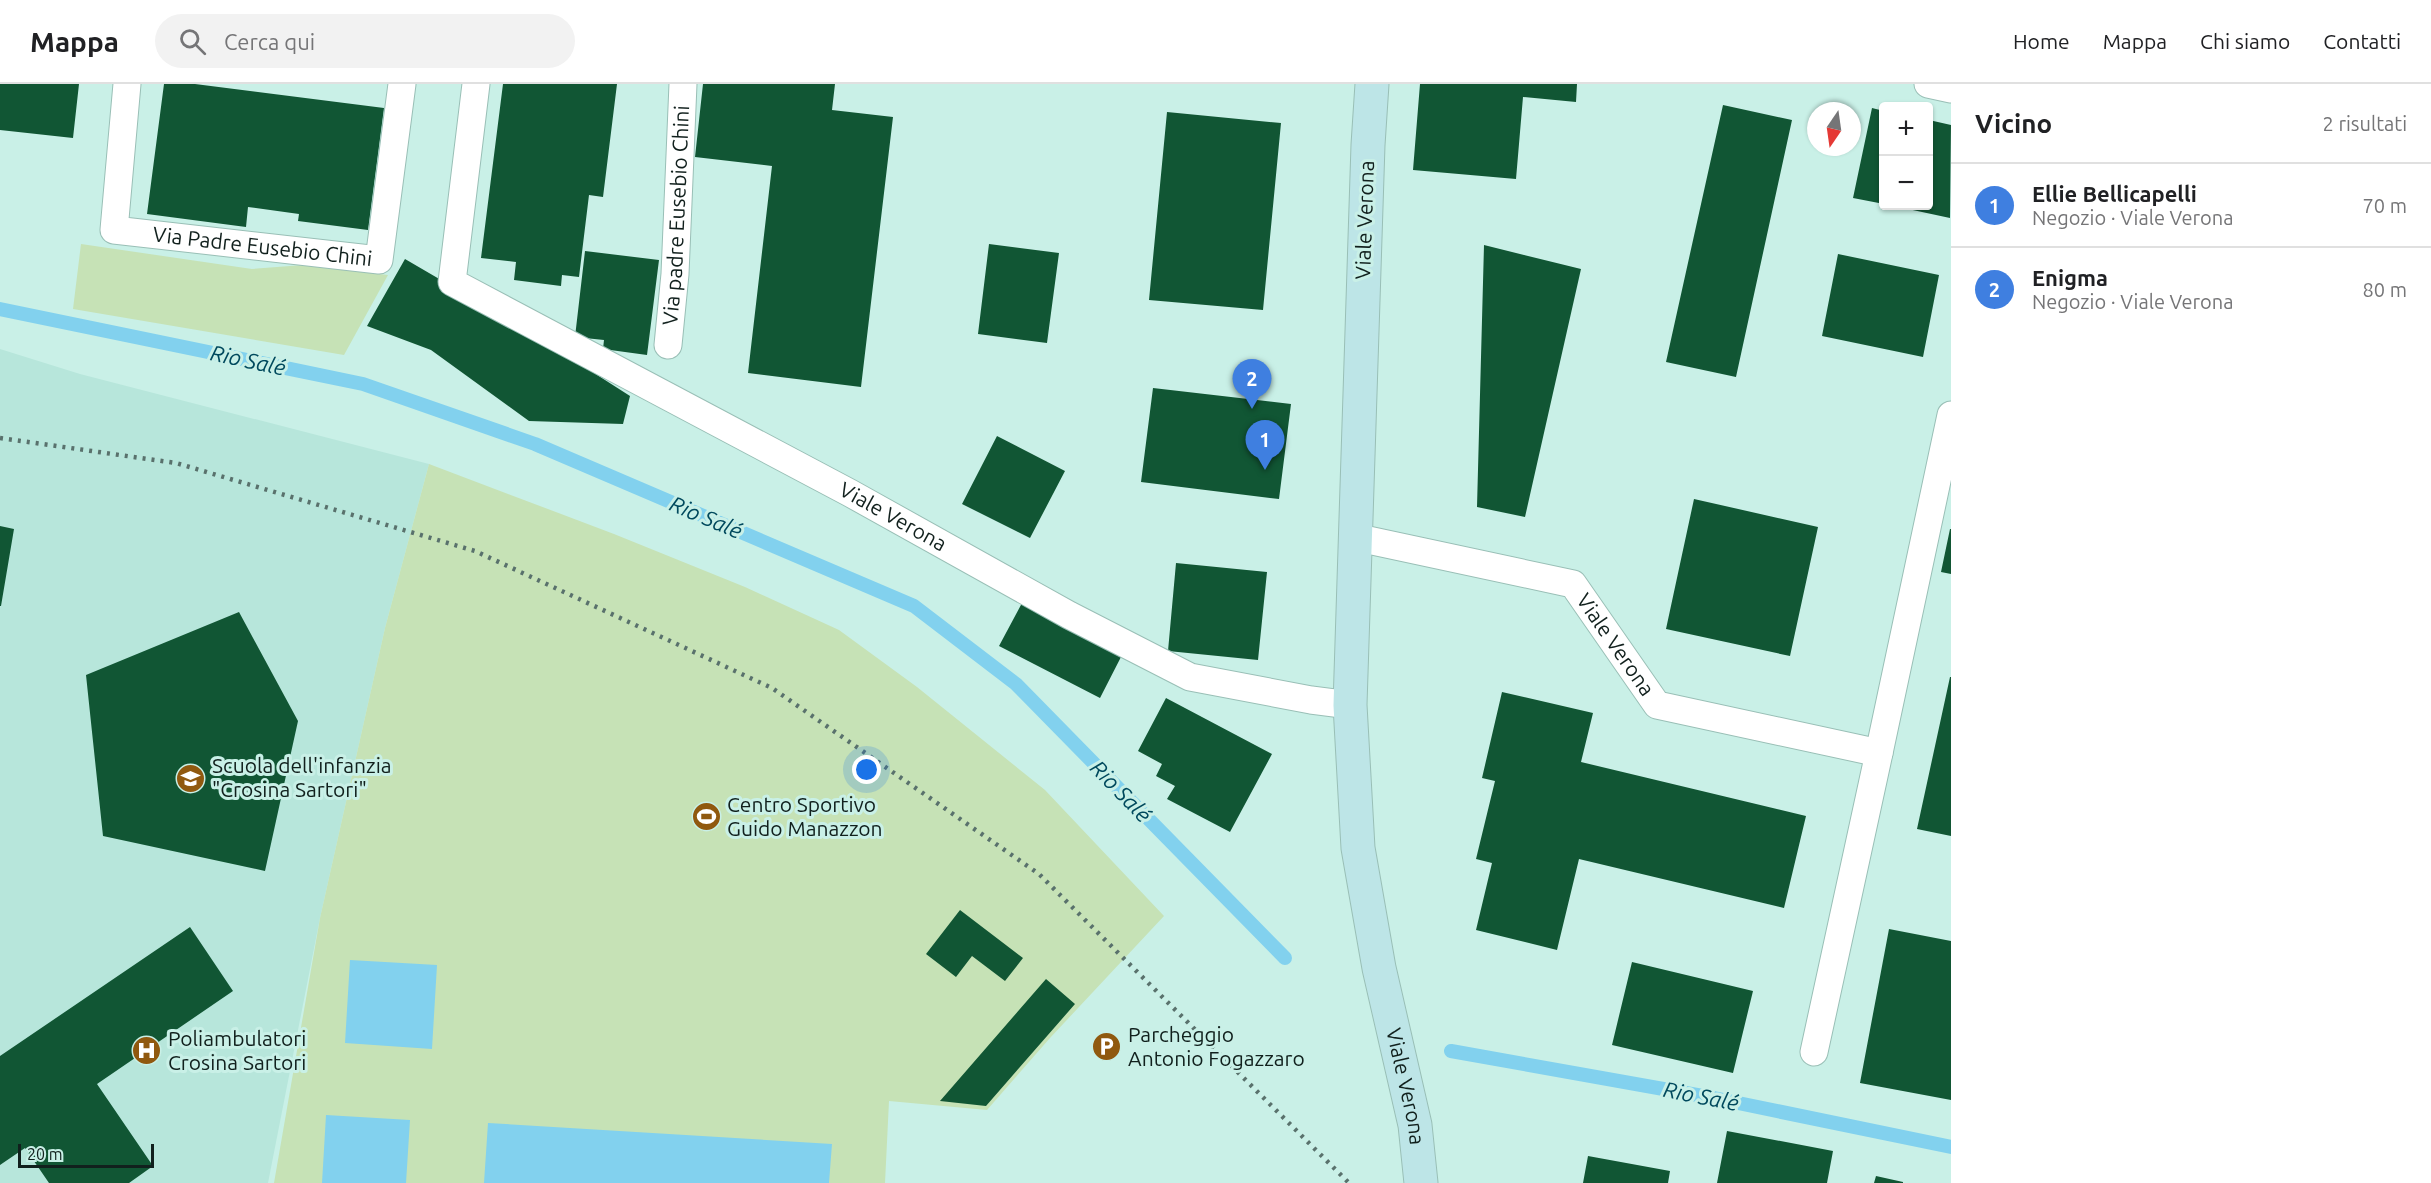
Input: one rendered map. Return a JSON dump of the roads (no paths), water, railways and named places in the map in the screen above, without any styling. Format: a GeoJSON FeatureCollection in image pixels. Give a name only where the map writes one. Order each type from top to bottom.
{"type":"FeatureCollection","features":[{"type":"Feature","properties":{"kind":"main road","name":"Viale Verona"},"geometry":{"type":"LineString","coordinates":[[1372,84],[1354,537],[1350,705],[1358,848],[1379,968],[1414,1125],[1421,1183]]}},
{"type":"Feature","properties":{"kind":"lane","name":"Via Padre Eusebio Chini"},"geometry":{"type":"LineString","coordinates":[[127,84],[114,230],[379,260],[402,84]]}},
{"type":"Feature","properties":{"kind":"lane","name":"Viale Verona"},"geometry":{"type":"LineString","coordinates":[[476,84],[452,282],[850,493],[1069,615],[1190,677],[1350,705]]}},
{"type":"Feature","properties":{"kind":"lane","name":"Via padre Eusebio Chini"},"geometry":{"type":"LineString","coordinates":[[668,345],[675,274],[683,84]]}},
{"type":"Feature","properties":{"kind":"lane"},"geometry":{"type":"LineString","coordinates":[[1928,84],[1951,89]]}},
{"type":"Feature","properties":{"kind":"lane"},"geometry":{"type":"LineString","coordinates":[[1814,1052],[1951,415]]}},
{"type":"Feature","properties":{"kind":"lane","name":"Viale Verona"},"geometry":{"type":"LineString","coordinates":[[1354,537],[1573,584],[1657,705],[1879,753]]}},
{"type":"Feature","properties":{"kind":"water"},"geometry":{"type":"Polygon","coordinates":[[[350,960],[437,965],[432,1049],[345,1043],[350,960]]]}},
{"type":"Feature","properties":{"kind":"water"},"geometry":{"type":"Polygon","coordinates":[[[326,1115],[410,1120],[406,1183],[322,1183],[326,1115]]]}},
{"type":"Feature","properties":{"kind":"water"},"geometry":{"type":"Polygon","coordinates":[[[488,1123],[832,1144],[829,1183],[484,1183],[488,1123]]]}},
{"type":"Feature","properties":{"kind":"waterway","name":"Rio Salé"},"geometry":{"type":"LineString","coordinates":[[0,309],[363,384],[535,444],[914,606],[1016,684],[1285,958]]}},
{"type":"Feature","properties":{"kind":"waterway","name":"Rio Salé"},"geometry":{"type":"LineString","coordinates":[[1451,1051],[1714,1098],[1951,1147]]}},
{"type":"Feature","properties":{"kind":"railway"},"geometry":{"type":"LineString","coordinates":[[0,438],[176,463],[475,551],[772,688],[1039,874],[1349,1183]]}},
{"type":"Feature","properties":{"kind":"place","name":"Enigma"},"geometry":{"type":"Point","coordinates":[1252,409]}},
{"type":"Feature","properties":{"kind":"place","name":"Ellie Bellicapelli"},"geometry":{"type":"Point","coordinates":[1265,470]}},
{"type":"Feature","properties":{"kind":"place","name":"Scuola dell'infanzia \"Crosina Sartori\""},"geometry":{"type":"Point","coordinates":[191,778]}},
{"type":"Feature","properties":{"kind":"place","name":"Centro Sportivo Guido Manazzon"},"geometry":{"type":"Point","coordinates":[706,817]}},
{"type":"Feature","properties":{"kind":"place","name":"Parcheggio Antonio Fogazzaro"},"geometry":{"type":"Point","coordinates":[1107,1047]}},
{"type":"Feature","properties":{"kind":"place","name":"Poliambulatori Crosina Sartori"},"geometry":{"type":"Point","coordinates":[147,1051]}}]}
